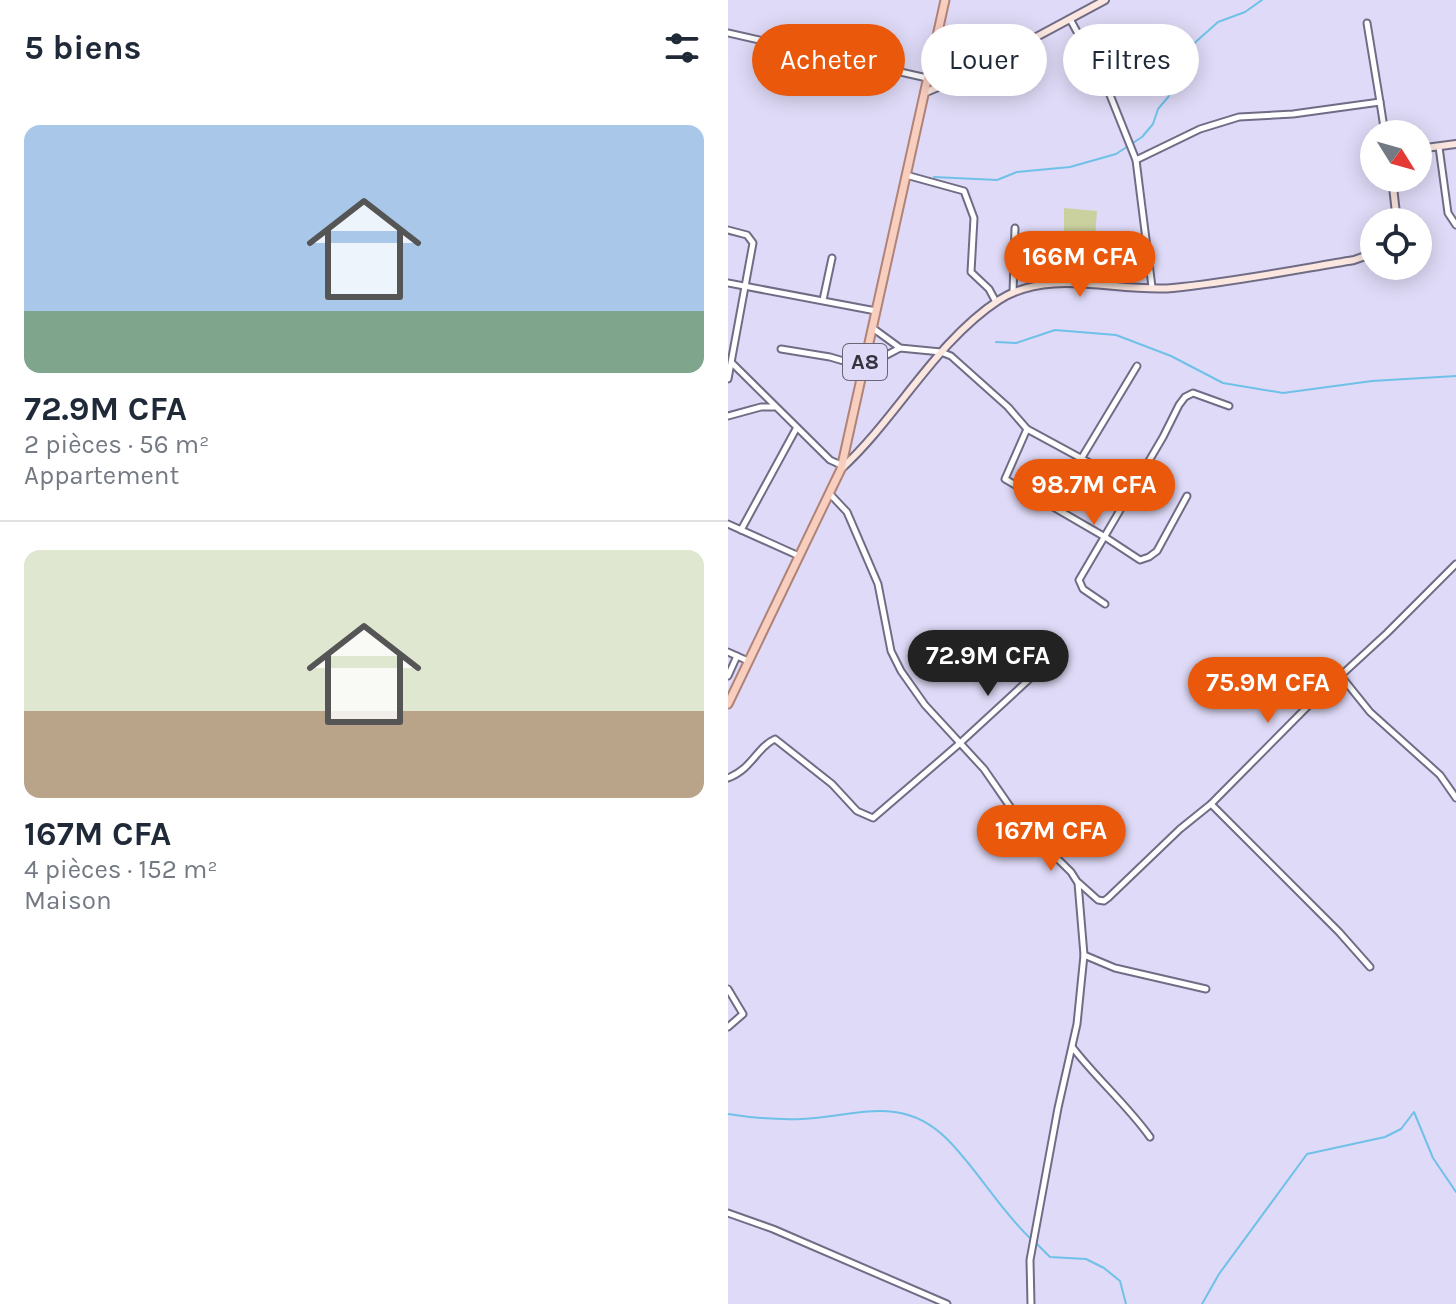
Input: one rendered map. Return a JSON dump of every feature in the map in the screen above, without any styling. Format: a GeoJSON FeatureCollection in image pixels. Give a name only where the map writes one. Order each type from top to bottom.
{"type":"FeatureCollection","features":[{"type":"Feature","properties":{"kind":"main road","name":"A8"},"geometry":{"type":"LineString","coordinates":[[939,24],[945,0]]}},
{"type":"Feature","properties":{"kind":"main road","name":"A8"},"geometry":{"type":"LineString","coordinates":[[728,704],[841,467],[923,96]]}},
{"type":"Feature","properties":{"kind":"street"},"geometry":{"type":"LineString","coordinates":[[1047,31],[1105,0]]}},
{"type":"Feature","properties":{"kind":"street"},"geometry":{"type":"LineString","coordinates":[[1070,19],[1106,85],[1136,160],[1152,287]]}},
{"type":"Feature","properties":{"kind":"street"},"geometry":{"type":"LineString","coordinates":[[1367,23],[1383,120]]}},
{"type":"Feature","properties":{"kind":"street"},"geometry":{"type":"LineString","coordinates":[[728,33],[921,77]]}},
{"type":"Feature","properties":{"kind":"street"},"geometry":{"type":"LineString","coordinates":[[1136,160],[1200,129],[1239,117],[1289,115],[1380,102]]}},
{"type":"Feature","properties":{"kind":"street"},"geometry":{"type":"LineString","coordinates":[[1432,148],[1456,144]]}},
{"type":"Feature","properties":{"kind":"street"},"geometry":{"type":"LineString","coordinates":[[1439,147],[1448,213],[1456,225]]}},
{"type":"Feature","properties":{"kind":"street"},"geometry":{"type":"LineString","coordinates":[[905,174],[964,191],[974,218],[971,272],[989,289],[996,302]]}},
{"type":"Feature","properties":{"kind":"street"},"geometry":{"type":"LineString","coordinates":[[1013,293],[1015,228]]}},
{"type":"Feature","properties":{"kind":"street"},"geometry":{"type":"LineString","coordinates":[[728,230],[752,239],[728,379]]}},
{"type":"Feature","properties":{"kind":"street"},"geometry":{"type":"LineString","coordinates":[[823,300],[832,258]]}},
{"type":"Feature","properties":{"kind":"street"},"geometry":{"type":"LineString","coordinates":[[731,362],[796,429],[841,467],[865,448],[941,352],[996,302],[1013,293],[1028,287],[1063,283],[1152,287],[1207,284],[1360,258]]}},
{"type":"Feature","properties":{"kind":"street"},"geometry":{"type":"LineString","coordinates":[[728,283],[876,311]]}},
{"type":"Feature","properties":{"kind":"street"},"geometry":{"type":"LineString","coordinates":[[874,329],[900,348],[941,352],[951,356],[967,368],[1027,429],[1134,487]]}},
{"type":"Feature","properties":{"kind":"street"},"geometry":{"type":"LineString","coordinates":[[781,349],[830,357],[864,367],[900,348]]}},
{"type":"Feature","properties":{"kind":"street"},"geometry":{"type":"LineString","coordinates":[[1081,459],[1137,366]]}},
{"type":"Feature","properties":{"kind":"street"},"geometry":{"type":"LineString","coordinates":[[1105,604],[1083,589],[1079,580],[1185,397],[1199,394],[1229,406]]}},
{"type":"Feature","properties":{"kind":"street"},"geometry":{"type":"LineString","coordinates":[[728,416],[761,407],[775,407]]}},
{"type":"Feature","properties":{"kind":"street"},"geometry":{"type":"LineString","coordinates":[[741,530],[796,429]]}},
{"type":"Feature","properties":{"kind":"street"},"geometry":{"type":"LineString","coordinates":[[1027,429],[1005,479],[1140,560],[1149,557],[1166,535],[1187,496]]}},
{"type":"Feature","properties":{"kind":"street"},"geometry":{"type":"LineString","coordinates":[[830,494],[847,512],[878,584],[894,659],[925,705],[984,769],[1022,824],[1071,872],[1078,883],[1098,900],[1104,901],[1211,804],[1456,564]]}},
{"type":"Feature","properties":{"kind":"street"},"geometry":{"type":"LineString","coordinates":[[728,524],[800,557]]}},
{"type":"Feature","properties":{"kind":"street"},"geometry":{"type":"LineString","coordinates":[[728,652],[748,661]]}},
{"type":"Feature","properties":{"kind":"street"},"geometry":{"type":"LineString","coordinates":[[728,676],[737,656]]}},
{"type":"Feature","properties":{"kind":"street"},"geometry":{"type":"LineString","coordinates":[[728,778],[751,765],[768,743],[775,739],[832,784],[857,811],[873,818],[1037,672]]}},
{"type":"Feature","properties":{"kind":"street"},"geometry":{"type":"LineString","coordinates":[[1341,676],[1377,720],[1440,775],[1456,798]]}},
{"type":"Feature","properties":{"kind":"street"},"geometry":{"type":"LineString","coordinates":[[1211,804],[1370,967]]}},
{"type":"Feature","properties":{"kind":"street"},"geometry":{"type":"LineString","coordinates":[[1031,1304],[1030,1260],[1077,1024],[1084,955],[1078,883]]}},
{"type":"Feature","properties":{"kind":"street"},"geometry":{"type":"LineString","coordinates":[[1084,955],[1115,968],[1206,989]]}},
{"type":"Feature","properties":{"kind":"street"},"geometry":{"type":"LineString","coordinates":[[728,989],[743,1014],[728,1027]]}},
{"type":"Feature","properties":{"kind":"street"},"geometry":{"type":"LineString","coordinates":[[1072,1047],[1135,1116],[1150,1137]]}},
{"type":"Feature","properties":{"kind":"street"},"geometry":{"type":"LineString","coordinates":[[728,1213],[773,1229],[947,1304]]}},
{"type":"Feature","properties":{"kind":"green space"},"geometry":{"type":"Polygon","coordinates":[[[1064,208],[1097,211],[1093,263],[1064,261],[1064,208]]]}},
{"type":"Feature","properties":{"kind":"waterway"},"geometry":{"type":"LineString","coordinates":[[934,177],[997,180],[1017,172],[1070,167],[1116,154],[1142,137],[1153,124],[1190,47],[1218,22],[1245,12],[1262,0]]}},
{"type":"Feature","properties":{"kind":"waterway"},"geometry":{"type":"LineString","coordinates":[[996,342],[1016,343],[1055,330],[1116,335],[1171,356],[1223,383],[1283,393],[1372,381],[1456,376]]}},
{"type":"Feature","properties":{"kind":"waterway"},"geometry":{"type":"LineString","coordinates":[[728,1114],[792,1119],[878,1111],[913,1116],[947,1139],[1031,1239]]}},
{"type":"Feature","properties":{"kind":"waterway"},"geometry":{"type":"LineString","coordinates":[[1202,1304],[1219,1274],[1307,1154],[1385,1137],[1401,1129],[1414,1112],[1433,1158],[1456,1192]]}},
{"type":"Feature","properties":{"kind":"waterway"},"geometry":{"type":"LineString","coordinates":[[1036,1243],[1050,1257],[1086,1259],[1104,1268],[1120,1281],[1126,1304]]}}]}
